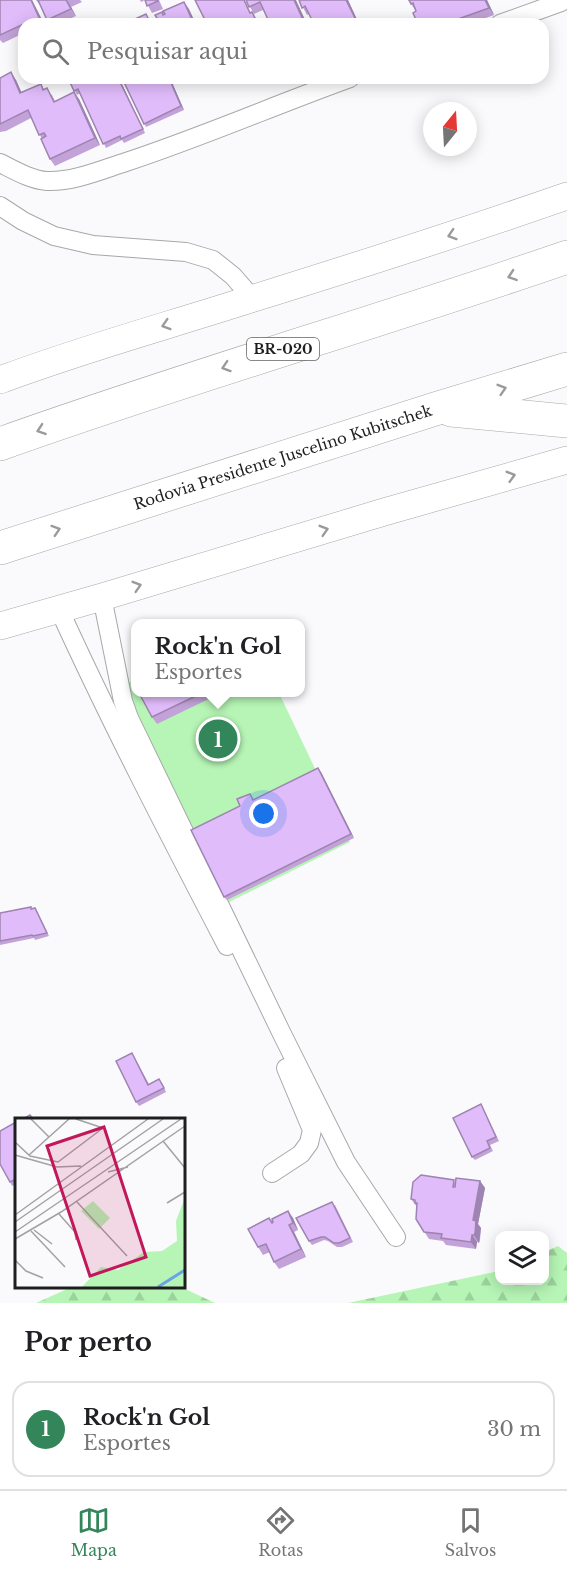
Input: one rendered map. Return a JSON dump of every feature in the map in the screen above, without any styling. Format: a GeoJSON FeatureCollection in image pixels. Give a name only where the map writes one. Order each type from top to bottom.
{"type":"FeatureCollection","features":[{"type":"Feature","properties":{"kind":"highway","name":"BR-020"},"geometry":{"type":"LineString","coordinates":[[0,444],[182,381],[475,289],[567,257]]}},
{"type":"Feature","properties":{"kind":"highway","name":"Rodovia Presidente Juscelino Kubitschek"},"geometry":{"type":"LineString","coordinates":[[0,548],[567,369]]}},
{"type":"Feature","properties":{"kind":"highway"},"geometry":{"type":"LineString","coordinates":[[435,409],[567,421]]}},
{"type":"Feature","properties":{"kind":"main road"},"geometry":{"type":"LineString","coordinates":[[0,380],[50,361],[253,299],[567,196]]}},
{"type":"Feature","properties":{"kind":"main road"},"geometry":{"type":"LineString","coordinates":[[0,626],[567,460]]}},
{"type":"Feature","properties":{"kind":"street"},"geometry":{"type":"LineString","coordinates":[[517,18],[561,2],[558,0]]}},
{"type":"Feature","properties":{"kind":"street"},"geometry":{"type":"LineString","coordinates":[[0,163],[29,177],[44,181],[93,173],[334,84]]}},
{"type":"Feature","properties":{"kind":"street"},"geometry":{"type":"LineString","coordinates":[[0,206],[23,221],[54,236],[93,245],[186,252],[213,260],[233,276],[253,299]]}},
{"type":"Feature","properties":{"kind":"street"},"geometry":{"type":"LineString","coordinates":[[102,597],[123,701],[129,718],[346,1162],[396,1237]]}},
{"type":"Feature","properties":{"kind":"street"},"geometry":{"type":"LineString","coordinates":[[59,609],[119,737],[243,976],[308,1119],[312,1130],[309,1143],[301,1154],[272,1173]]}},
{"type":"Feature","properties":{"kind":"green space"},"geometry":{"type":"Polygon","coordinates":[[[131,682],[131,697],[281,697],[350,842],[219,907],[114,688],[131,682]]]}},
{"type":"Feature","properties":{"kind":"green space"},"geometry":{"type":"Polygon","coordinates":[[[558,1246],[567,1253],[567,1303],[348,1303],[495,1272],[495,1285],[549,1285],[549,1250],[558,1246]]]}},
{"type":"Feature","properties":{"kind":"green space"},"geometry":{"type":"Polygon","coordinates":[[[70,1288],[183,1288],[215,1303],[36,1303],[70,1288]]]}},
{"type":"Feature","properties":{"kind":"building"},"geometry":{"type":"Polygon","coordinates":[[[0,0],[31,0],[39,18],[18,18],[18,27],[0,35],[0,0]]]}},
{"type":"Feature","properties":{"kind":"building"},"geometry":{"type":"Polygon","coordinates":[[[38,0],[66,0],[71,9],[46,18],[38,0]]]}},
{"type":"Feature","properties":{"kind":"building"},"geometry":{"type":"Polygon","coordinates":[[[145,0],[157,0],[158,1],[147,6],[145,0]]]}},
{"type":"Feature","properties":{"kind":"building"},"geometry":{"type":"Polygon","coordinates":[[[195,0],[244,0],[255,18],[204,18],[195,0]]]}},
{"type":"Feature","properties":{"kind":"building"},"geometry":{"type":"Polygon","coordinates":[[[246,0],[294,0],[302,18],[267,18],[260,2],[249,7],[246,0]]]}},
{"type":"Feature","properties":{"kind":"building"},"geometry":{"type":"Polygon","coordinates":[[[299,0],[346,0],[355,18],[311,18],[305,6],[302,8],[299,0]]]}},
{"type":"Feature","properties":{"kind":"building"},"geometry":{"type":"Polygon","coordinates":[[[409,0],[485,0],[489,8],[461,18],[415,18],[413,13],[416,11],[413,3],[411,4],[409,0]]]}},
{"type":"Feature","properties":{"kind":"building"},"geometry":{"type":"Polygon","coordinates":[[[184,2],[191,18],[157,18],[155,15],[162,12],[163,15],[165,14],[163,11],[184,2]]]}},
{"type":"Feature","properties":{"kind":"building"},"geometry":{"type":"Polygon","coordinates":[[[11,72],[20,93],[41,84],[43,90],[47,88],[54,102],[74,92],[95,138],[50,159],[41,139],[46,136],[44,133],[39,135],[28,110],[0,124],[0,78],[11,72]]]}},
{"type":"Feature","properties":{"kind":"building"},"geometry":{"type":"Polygon","coordinates":[[[71,84],[121,84],[143,129],[103,144],[78,89],[74,91],[71,84]]]}},
{"type":"Feature","properties":{"kind":"building"},"geometry":{"type":"Polygon","coordinates":[[[125,84],[172,84],[181,106],[144,124],[125,84]]]}},
{"type":"Feature","properties":{"kind":"building"},"geometry":{"type":"Polygon","coordinates":[[[141,697],[194,697],[152,717],[141,697]]]}},
{"type":"Feature","properties":{"kind":"building"},"geometry":{"type":"Polygon","coordinates":[[[318,768],[351,834],[224,897],[191,830],[240,806],[237,799],[250,794],[253,800],[318,768]]]}},
{"type":"Feature","properties":{"kind":"building"},"geometry":{"type":"Polygon","coordinates":[[[31,907],[31,909],[35,908],[47,933],[0,941],[0,913],[31,907]]]}},
{"type":"Feature","properties":{"kind":"building"},"geometry":{"type":"Polygon","coordinates":[[[132,1053],[148,1085],[159,1079],[164,1088],[136,1102],[116,1061],[132,1053]]]}},
{"type":"Feature","properties":{"kind":"building"},"geometry":{"type":"Polygon","coordinates":[[[481,1104],[496,1137],[487,1141],[490,1148],[472,1157],[453,1118],[481,1104]]]}},
{"type":"Feature","properties":{"kind":"building"},"geometry":{"type":"Polygon","coordinates":[[[15,1123],[15,1180],[10,1182],[0,1164],[0,1131],[15,1123]]]}},
{"type":"Feature","properties":{"kind":"building"},"geometry":{"type":"Polygon","coordinates":[[[421,1175],[454,1180],[453,1187],[455,1187],[456,1178],[480,1181],[473,1220],[476,1221],[475,1233],[472,1235],[471,1242],[441,1238],[442,1234],[424,1232],[416,1219],[417,1203],[411,1199],[413,1182],[421,1175]]]}},
{"type":"Feature","properties":{"kind":"building"},"geometry":{"type":"Polygon","coordinates":[[[332,1202],[350,1238],[339,1243],[334,1243],[325,1237],[309,1241],[296,1218],[332,1202]]]}},
{"type":"Feature","properties":{"kind":"building"},"geometry":{"type":"Polygon","coordinates":[[[288,1211],[293,1223],[289,1225],[301,1249],[274,1262],[266,1244],[258,1247],[248,1229],[269,1218],[272,1223],[272,1219],[288,1211]]]}},
{"type":"Feature","properties":{"kind":"place","name":"Rock'n Gol"},"geometry":{"type":"Point","coordinates":[218,739]}}]}
